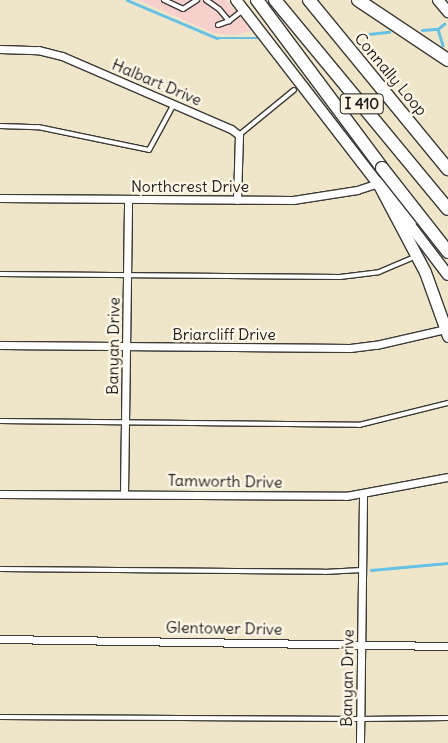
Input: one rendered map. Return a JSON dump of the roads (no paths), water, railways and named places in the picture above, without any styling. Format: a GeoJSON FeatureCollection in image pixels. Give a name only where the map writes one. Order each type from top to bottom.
{"type":"FeatureCollection","features":[{"type":"Feature","properties":{"kind":"highway"},"geometry":{"type":"LineString","coordinates":[[257,0],[382,168],[448,252]]}},
{"type":"Feature","properties":{"kind":"highway","name":"I 410"},"geometry":{"type":"LineString","coordinates":[[275,0],[448,209]]}},
{"type":"Feature","properties":{"kind":"highway","name":"Connally Loop"},"geometry":{"type":"LineString","coordinates":[[309,0],[448,169]]}},
{"type":"Feature","properties":{"kind":"highway"},"geometry":{"type":"LineString","coordinates":[[358,0],[448,60]]}},
{"type":"Feature","properties":{"kind":"highway"},"geometry":{"type":"LineString","coordinates":[[378,183],[448,246]]}},
{"type":"Feature","properties":{"kind":"main road"},"geometry":{"type":"LineString","coordinates":[[236,0],[448,275]]}},
{"type":"Feature","properties":{"kind":"main road"},"geometry":{"type":"LineString","coordinates":[[438,0],[448,12]]}},
{"type":"Feature","properties":{"kind":"main road"},"geometry":{"type":"LineString","coordinates":[[378,183],[416,256],[447,333]]}},
{"type":"Feature","properties":{"kind":"street","name":"Halbart Drive"},"geometry":{"type":"LineString","coordinates":[[0,49],[38,50],[62,56],[230,129],[238,135]]}},
{"type":"Feature","properties":{"kind":"street"},"geometry":{"type":"LineString","coordinates":[[237,200],[238,135]]}},
{"type":"Feature","properties":{"kind":"street","name":"Northcrest Drive"},"geometry":{"type":"LineString","coordinates":[[0,198],[293,200],[357,190],[378,183]]}},
{"type":"Feature","properties":{"kind":"street","name":"Banyan Drive"},"geometry":{"type":"LineString","coordinates":[[124,493],[128,199]]}},
{"type":"Feature","properties":{"kind":"street","name":"Briarcliff Drive"},"geometry":{"type":"LineString","coordinates":[[0,345],[350,348],[447,333]]}},
{"type":"Feature","properties":{"kind":"street","name":"Tamworth Drive"},"geometry":{"type":"LineString","coordinates":[[0,494],[362,494],[448,477]]}},
{"type":"Feature","properties":{"kind":"street","name":"Banyan Drive"},"geometry":{"type":"LineString","coordinates":[[360,743],[362,494]]}},
{"type":"Feature","properties":{"kind":"street","name":"Glentower Drive"},"geometry":{"type":"LineString","coordinates":[[0,639],[448,646]]}},
{"type":"Feature","properties":{"kind":"lane"},"geometry":{"type":"LineString","coordinates":[[164,0],[183,9],[197,0]]}},
{"type":"Feature","properties":{"kind":"lane"},"geometry":{"type":"LineString","coordinates":[[206,0],[219,9],[229,21]]}},
{"type":"Feature","properties":{"kind":"lane"},"geometry":{"type":"LineString","coordinates":[[218,25],[229,21],[244,10]]}},
{"type":"Feature","properties":{"kind":"lane"},"geometry":{"type":"LineString","coordinates":[[238,135],[294,90]]}},
{"type":"Feature","properties":{"kind":"lane"},"geometry":{"type":"LineString","coordinates":[[0,126],[38,127],[149,150],[174,104]]}},
{"type":"Feature","properties":{"kind":"lane"},"geometry":{"type":"LineString","coordinates":[[0,274],[340,277],[379,272],[416,256]]}},
{"type":"Feature","properties":{"kind":"lane"},"geometry":{"type":"LineString","coordinates":[[0,421],[359,425],[448,403]]}},
{"type":"Feature","properties":{"kind":"lane"},"geometry":{"type":"LineString","coordinates":[[0,569],[324,572],[362,570]]}},
{"type":"Feature","properties":{"kind":"lane"},"geometry":{"type":"LineString","coordinates":[[0,717],[360,720],[448,718]]}},
{"type":"Feature","properties":{"kind":"waterway"},"geometry":{"type":"LineString","coordinates":[[127,0],[217,38],[257,38]]}},
{"type":"Feature","properties":{"kind":"waterway"},"geometry":{"type":"LineString","coordinates":[[422,30],[438,29],[444,24]]}},
{"type":"Feature","properties":{"kind":"waterway"},"geometry":{"type":"LineString","coordinates":[[438,29],[443,45]]}},
{"type":"Feature","properties":{"kind":"waterway"},"geometry":{"type":"LineString","coordinates":[[369,34],[389,32]]}},
{"type":"Feature","properties":{"kind":"waterway"},"geometry":{"type":"LineString","coordinates":[[371,570],[448,563]]}}]}
